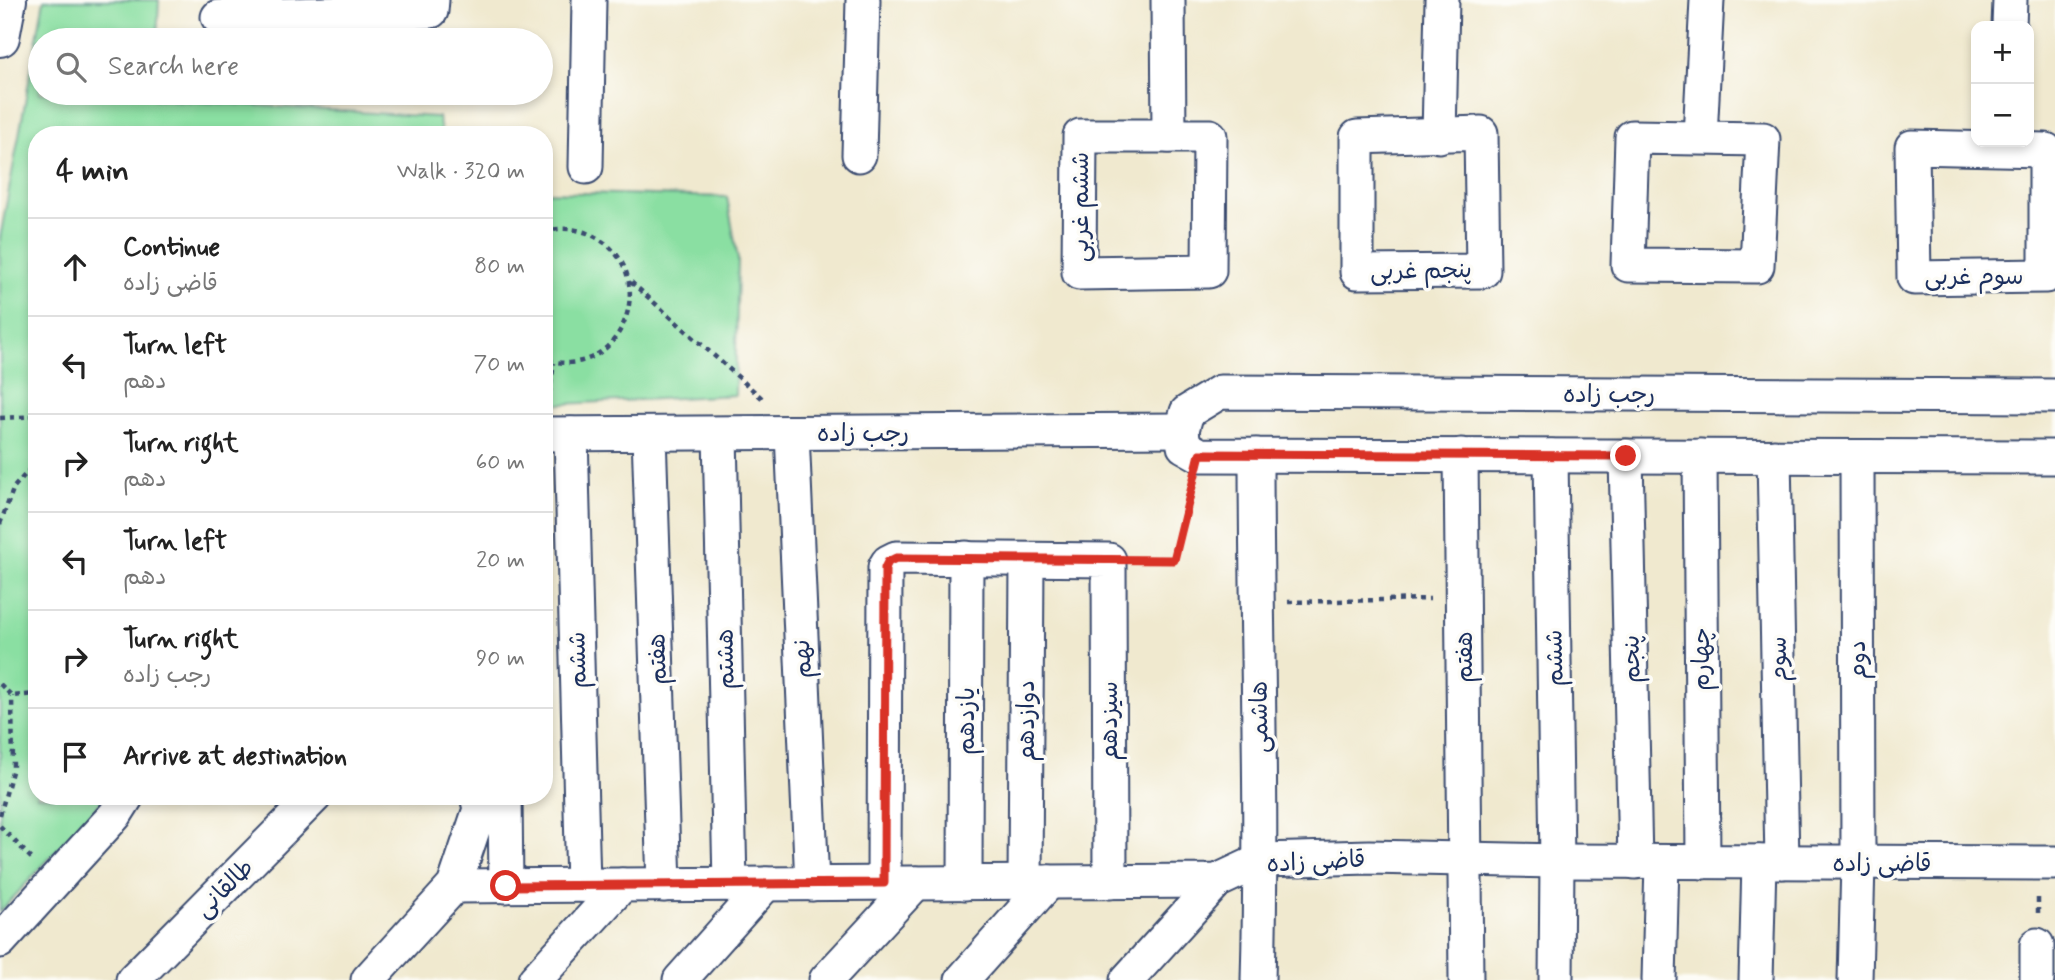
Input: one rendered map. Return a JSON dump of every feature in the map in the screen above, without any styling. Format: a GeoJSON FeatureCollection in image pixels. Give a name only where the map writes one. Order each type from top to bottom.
{"type":"FeatureCollection","features":[{"type":"Feature","properties":{"kind":"highway"},"geometry":{"type":"LineString","coordinates":[[0,37],[7,0]]}},
{"type":"Feature","properties":{"kind":"street"},"geometry":{"type":"LineString","coordinates":[[218,17],[431,11],[432,0]]}},
{"type":"Feature","properties":{"kind":"street"},"geometry":{"type":"LineString","coordinates":[[586,167],[589,0]]}},
{"type":"Feature","properties":{"kind":"street"},"geometry":{"type":"LineString","coordinates":[[859,155],[863,0]]}},
{"type":"Feature","properties":{"kind":"street"},"geometry":{"type":"LineString","coordinates":[[1168,0],[1170,136]]}},
{"type":"Feature","properties":{"kind":"street"},"geometry":{"type":"LineString","coordinates":[[1439,135],[1442,0]]}},
{"type":"Feature","properties":{"kind":"street"},"geometry":{"type":"LineString","coordinates":[[1700,137],[1707,0]]}},
{"type":"Feature","properties":{"kind":"street"},"geometry":{"type":"LineString","coordinates":[[2009,21],[2010,0]]}},
{"type":"Feature","properties":{"kind":"street","name":"پنجم غربی"},"geometry":{"type":"LineString","coordinates":[[1481,134],[1483,271],[1357,272],[1357,137],[1439,135],[1481,134]]}},
{"type":"Feature","properties":{"kind":"street","name":"ششم غربی"},"geometry":{"type":"LineString","coordinates":[[1080,136],[1170,136],[1210,136],[1209,271],[1079,273],[1080,136]]}},
{"type":"Feature","properties":{"kind":"street"},"geometry":{"type":"LineString","coordinates":[[1632,137],[1700,137],[1763,139],[1757,266],[1628,265],[1632,137]]}},
{"type":"Feature","properties":{"kind":"street","name":"سوم غربی"},"geometry":{"type":"LineString","coordinates":[[2004,145],[2046,150],[2046,276],[1914,278],[1912,147],[2004,145]]}},
{"type":"Feature","properties":{"kind":"street","name":"رجب زاده"},"geometry":{"type":"LineString","coordinates":[[1191,442],[1187,412],[1220,392],[2055,396]]}},
{"type":"Feature","properties":{"kind":"street","name":"رجب زاده"},"geometry":{"type":"LineString","coordinates":[[554,427],[649,434],[792,433],[1191,442],[1256,455],[2055,457]]}},
{"type":"Feature","properties":{"kind":"street","name":"ششم"},"geometry":{"type":"LineString","coordinates":[[554,427],[583,885]]}},
{"type":"Feature","properties":{"kind":"street","name":"نهم"},"geometry":{"type":"LineString","coordinates":[[792,433],[812,884]]}},
{"type":"Feature","properties":{"kind":"street","name":"هفتم"},"geometry":{"type":"LineString","coordinates":[[649,434],[664,885]]}},
{"type":"Feature","properties":{"kind":"street","name":"هشتم"},"geometry":{"type":"LineString","coordinates":[[720,434],[730,884]]}},
{"type":"Feature","properties":{"kind":"street","name":"هاشمی"},"geometry":{"type":"LineString","coordinates":[[1256,455],[1256,603],[1262,860],[1258,980]]}},
{"type":"Feature","properties":{"kind":"street","name":"هفتم"},"geometry":{"type":"LineString","coordinates":[[1461,455],[1466,980]]}},
{"type":"Feature","properties":{"kind":"street","name":"ششم"},"geometry":{"type":"LineString","coordinates":[[1551,456],[1557,861],[1556,980]]}},
{"type":"Feature","properties":{"kind":"street","name":"پنجم"},"geometry":{"type":"LineString","coordinates":[[1626,456],[1649,862],[1659,980]]}},
{"type":"Feature","properties":{"kind":"street","name":"چهارم"},"geometry":{"type":"LineString","coordinates":[[1700,456],[1703,862]]}},
{"type":"Feature","properties":{"kind":"street","name":"سوم"},"geometry":{"type":"LineString","coordinates":[[1756,980],[1770,862],[1774,456]]}},
{"type":"Feature","properties":{"kind":"street","name":"دوم"},"geometry":{"type":"LineString","coordinates":[[1855,980],[1858,863],[1857,457]]}},
{"type":"Feature","properties":{"kind":"street"},"geometry":{"type":"LineString","coordinates":[[826,980],[900,883],[885,568],[888,562],[896,558],[1109,560]]}},
{"type":"Feature","properties":{"kind":"street","name":"یازدهم"},"geometry":{"type":"LineString","coordinates":[[965,883],[966,558]]}},
{"type":"Feature","properties":{"kind":"street","name":"دوازدهم"},"geometry":{"type":"LineString","coordinates":[[1027,560],[1037,882]]}},
{"type":"Feature","properties":{"kind":"street","name":"سیزدهم"},"geometry":{"type":"LineString","coordinates":[[1109,560],[1110,882]]}},
{"type":"Feature","properties":{"kind":"street"},"geometry":{"type":"LineString","coordinates":[[0,941],[121,805]]}},
{"type":"Feature","properties":{"kind":"street","name":"طالقانی"},"geometry":{"type":"LineString","coordinates":[[133,980],[306,805]]}},
{"type":"Feature","properties":{"kind":"street"},"geometry":{"type":"LineString","coordinates":[[369,980],[454,886],[479,805]]}},
{"type":"Feature","properties":{"kind":"street"},"geometry":{"type":"LineString","coordinates":[[505,805],[506,886]]}},
{"type":"Feature","properties":{"kind":"street","name":"قاضی زاده"},"geometry":{"type":"LineString","coordinates":[[454,886],[1217,881],[1262,860],[1369,857],[1649,862],[2047,863]]}},
{"type":"Feature","properties":{"kind":"street"},"geometry":{"type":"LineString","coordinates":[[1127,980],[1217,881]]}},
{"type":"Feature","properties":{"kind":"street"},"geometry":{"type":"LineString","coordinates":[[962,980],[1037,882]]}},
{"type":"Feature","properties":{"kind":"street"},"geometry":{"type":"LineString","coordinates":[[680,980],[766,884]]}},
{"type":"Feature","properties":{"kind":"street"},"geometry":{"type":"LineString","coordinates":[[536,980],[622,885]]}},
{"type":"Feature","properties":{"kind":"street"},"geometry":{"type":"LineString","coordinates":[[2037,946],[2037,980]]}},
{"type":"Feature","properties":{"kind":"path"},"geometry":{"type":"LineString","coordinates":[[553,231],[576,229],[601,239],[620,257],[630,281],[630,308],[621,332],[603,351],[580,362],[555,363],[554,427]]}},
{"type":"Feature","properties":{"kind":"path"},"geometry":{"type":"LineString","coordinates":[[630,281],[767,403],[753,434]]}},
{"type":"Feature","properties":{"kind":"path"},"geometry":{"type":"LineString","coordinates":[[0,418],[28,416]]}},
{"type":"Feature","properties":{"kind":"path"},"geometry":{"type":"LineString","coordinates":[[1109,560],[1174,560],[1191,442]]}},
{"type":"Feature","properties":{"kind":"path"},"geometry":{"type":"LineString","coordinates":[[0,524],[14,487],[28,471]]}},
{"type":"Feature","properties":{"kind":"path"},"geometry":{"type":"LineString","coordinates":[[1256,603],[1464,599]]}},
{"type":"Feature","properties":{"kind":"path"},"geometry":{"type":"LineString","coordinates":[[0,684],[12,696],[13,768],[0,815]]}},
{"type":"Feature","properties":{"kind":"path"},"geometry":{"type":"LineString","coordinates":[[12,696],[28,695]]}},
{"type":"Feature","properties":{"kind":"path"},"geometry":{"type":"LineString","coordinates":[[0,826],[54,882]]}},
{"type":"Feature","properties":{"kind":"path"},"geometry":{"type":"LineString","coordinates":[[2037,946],[2047,863]]}},
{"type":"Feature","properties":{"kind":"green space"},"geometry":{"type":"Polygon","coordinates":[[[44,0],[159,0],[158,28],[39,28],[44,0]]]}},
{"type":"Feature","properties":{"kind":"green space"},"geometry":{"type":"Polygon","coordinates":[[[28,87],[28,105],[249,105],[438,117],[440,126],[28,126],[28,805],[99,805],[0,912],[0,238],[28,87]]]}},
{"type":"Feature","properties":{"kind":"green space"},"geometry":{"type":"Polygon","coordinates":[[[553,192],[727,197],[738,259],[735,395],[553,405],[553,192]]]}},
{"type":"Feature","properties":{"kind":"route"},"geometry":{"type":"LineString","coordinates":[[506,886],[884,883],[885,568],[888,562],[896,558],[1174,560],[1200,454],[1626,456]]}}]}
